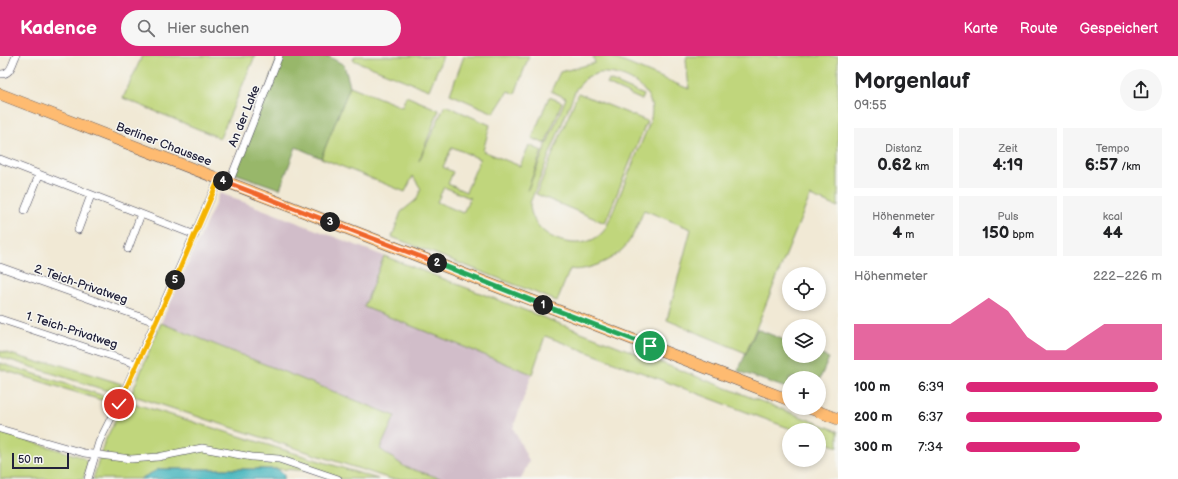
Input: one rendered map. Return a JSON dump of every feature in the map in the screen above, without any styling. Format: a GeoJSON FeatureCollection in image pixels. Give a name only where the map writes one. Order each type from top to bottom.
{"type":"FeatureCollection","features":[{"type":"Feature","properties":{"kind":"main road","name":"Berliner Chaussee"},"geometry":{"type":"LineString","coordinates":[[0,94],[782,397]]}},
{"type":"Feature","properties":{"kind":"main road"},"geometry":{"type":"LineString","coordinates":[[826,414],[838,419]]}},
{"type":"Feature","properties":{"kind":"street"},"geometry":{"type":"LineString","coordinates":[[0,74],[4,75],[9,72],[16,56]]}},
{"type":"Feature","properties":{"kind":"street","name":"An der Lake"},"geometry":{"type":"LineString","coordinates":[[88,479],[99,442],[126,390],[136,364],[195,235],[224,181],[279,56]]}},
{"type":"Feature","properties":{"kind":"street"},"geometry":{"type":"LineString","coordinates":[[0,159],[195,235]]}},
{"type":"Feature","properties":{"kind":"street"},"geometry":{"type":"LineString","coordinates":[[25,210],[39,175]]}},
{"type":"Feature","properties":{"kind":"street"},"geometry":{"type":"LineString","coordinates":[[78,230],[91,195]]}},
{"type":"Feature","properties":{"kind":"street"},"geometry":{"type":"LineString","coordinates":[[128,249],[141,214]]}},
{"type":"Feature","properties":{"kind":"street","name":"2. Teich-Privatweg"},"geometry":{"type":"LineString","coordinates":[[0,267],[155,322]]}},
{"type":"Feature","properties":{"kind":"street","name":"1. Teich-Privatweg"},"geometry":{"type":"LineString","coordinates":[[0,319],[136,364]]}},
{"type":"Feature","properties":{"kind":"street"},"geometry":{"type":"LineString","coordinates":[[0,429],[84,453],[131,459],[158,457],[202,448],[252,457],[279,459],[338,479]]}},
{"type":"Feature","properties":{"kind":"shaded area"},"geometry":{"type":"Polygon","coordinates":[[[220,193],[384,256],[364,307],[532,374],[513,428],[529,461],[521,479],[443,479],[405,467],[380,449],[395,416],[161,323],[220,193]]]}},
{"type":"Feature","properties":{"kind":"green space"},"geometry":{"type":"Polygon","coordinates":[[[142,56],[255,56],[220,138],[123,98],[142,56]]]}},
{"type":"Feature","properties":{"kind":"green space"},"geometry":{"type":"Polygon","coordinates":[[[279,56],[328,56],[344,65],[350,86],[321,158],[296,147],[280,189],[234,173],[279,56]]]}},
{"type":"Feature","properties":{"kind":"green space"},"geometry":{"type":"Polygon","coordinates":[[[355,56],[443,56],[429,90],[353,60],[355,56]]]}},
{"type":"Feature","properties":{"kind":"green space"},"geometry":{"type":"Polygon","coordinates":[[[464,56],[529,56],[515,94],[508,91],[494,113],[450,94],[464,56]]]}},
{"type":"Feature","properties":{"kind":"green space"},"geometry":{"type":"Polygon","coordinates":[[[593,56],[609,56],[689,89],[686,60],[687,56],[838,56],[838,207],[810,196],[746,353],[667,320],[691,229],[644,210],[632,237],[622,250],[597,265],[580,269],[570,269],[557,301],[392,237],[401,212],[416,200],[421,189],[413,176],[405,192],[321,158],[350,86],[402,107],[406,96],[439,110],[419,161],[445,105],[490,125],[483,151],[520,166],[529,145],[542,151],[527,191],[566,98],[551,91],[560,72],[595,63],[593,56]],[[599,73],[587,77],[576,89],[530,203],[532,216],[539,227],[560,241],[573,243],[586,242],[597,237],[606,228],[650,122],[652,111],[650,101],[646,92],[639,85],[620,75],[599,73]],[[452,147],[443,167],[453,172],[448,184],[466,192],[480,159],[452,147]],[[444,187],[437,202],[463,213],[470,198],[444,187]]]}},
{"type":"Feature","properties":{"kind":"green space"},"geometry":{"type":"Polygon","coordinates":[[[609,80],[644,95],[642,100],[607,84],[609,80]]]}},
{"type":"Feature","properties":{"kind":"green space"},"geometry":{"type":"Polygon","coordinates":[[[578,93],[647,121],[605,223],[536,194],[578,93]]]}},
{"type":"Feature","properties":{"kind":"green space"},"geometry":{"type":"Polygon","coordinates":[[[549,97],[562,102],[545,144],[532,138],[549,97]]]}},
{"type":"Feature","properties":{"kind":"green space"},"geometry":{"type":"Polygon","coordinates":[[[384,256],[782,409],[782,415],[796,415],[817,423],[782,423],[782,425],[545,336],[532,374],[364,307],[384,256]]]}},
{"type":"Feature","properties":{"kind":"green space"},"geometry":{"type":"Polygon","coordinates":[[[161,323],[395,416],[380,449],[405,467],[443,479],[391,479],[131,395],[161,323]]]}},
{"type":"Feature","properties":{"kind":"green space"},"geometry":{"type":"Polygon","coordinates":[[[757,329],[782,339],[782,363],[826,363],[826,357],[829,358],[823,371],[782,371],[782,387],[738,371],[757,329]]]}},
{"type":"Feature","properties":{"kind":"green space"},"geometry":{"type":"Polygon","coordinates":[[[0,351],[41,363],[51,362],[122,384],[115,393],[0,357],[0,351]]]}},
{"type":"Feature","properties":{"kind":"green space"},"geometry":{"type":"Polygon","coordinates":[[[0,363],[114,399],[115,402],[111,403],[0,369],[0,363]]]}},
{"type":"Feature","properties":{"kind":"green space"},"geometry":{"type":"Polygon","coordinates":[[[129,402],[378,479],[338,479],[318,471],[278,469],[160,469],[140,479],[93,479],[104,443],[123,405],[129,402]]]}},
{"type":"Feature","properties":{"kind":"green space"},"geometry":{"type":"Polygon","coordinates":[[[826,426],[838,431],[838,447],[826,443],[826,426]]]}},
{"type":"Feature","properties":{"kind":"green space"},"geometry":{"type":"Polygon","coordinates":[[[0,432],[82,457],[89,464],[83,479],[0,479],[0,432]]]}},
{"type":"Feature","properties":{"kind":"water"},"geometry":{"type":"Polygon","coordinates":[[[159,469],[278,469],[284,475],[284,479],[140,479],[159,469]]]}},
{"type":"Feature","properties":{"kind":"route"},"geometry":{"type":"LineString","coordinates":[[119,404],[189,250],[219,179],[650,346]]}}]}
